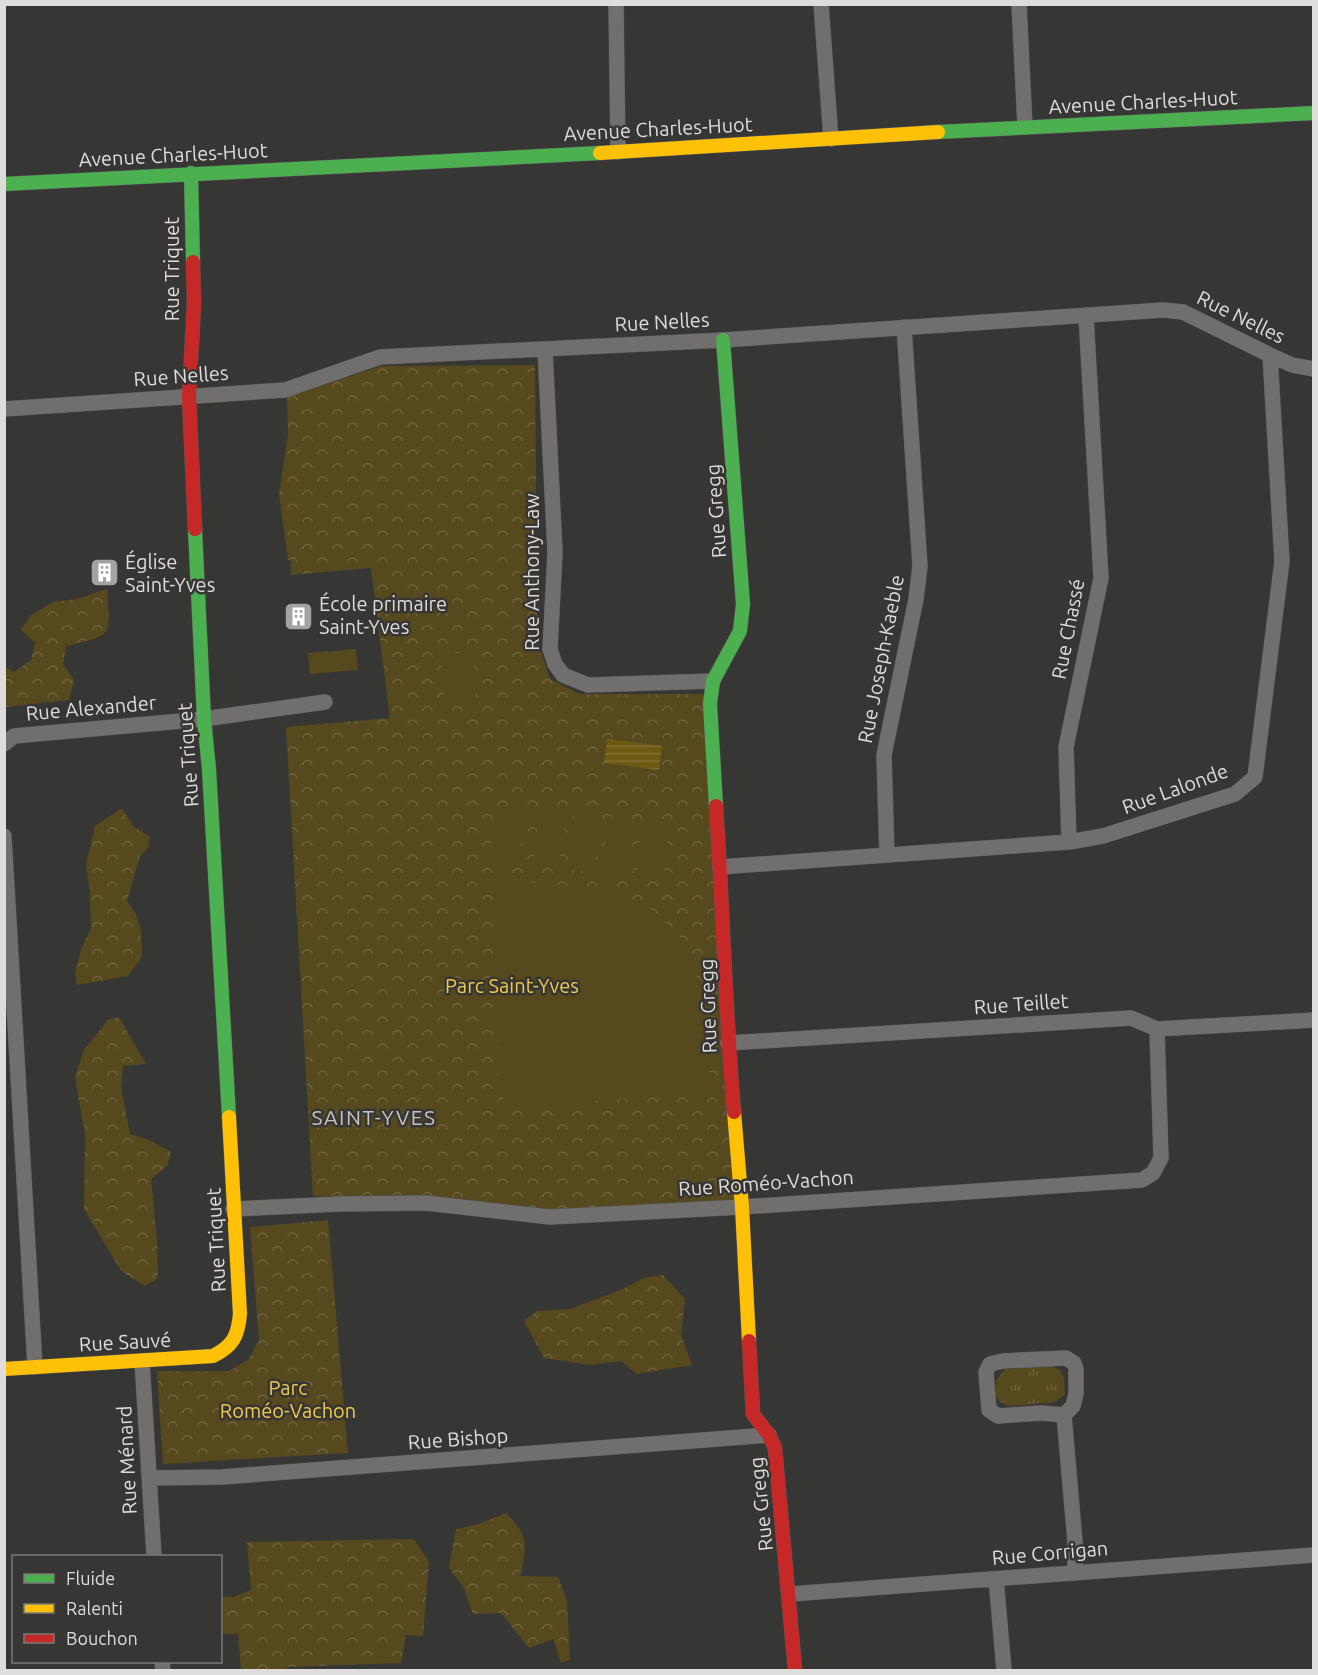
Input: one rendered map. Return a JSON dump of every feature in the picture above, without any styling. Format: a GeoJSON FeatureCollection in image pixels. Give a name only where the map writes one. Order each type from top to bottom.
{"type":"FeatureCollection","features":[{"type":"Feature","properties":{"kind":"street"},"geometry":{"type":"LineString","coordinates":[[616,4],[618,152]]}},
{"type":"Feature","properties":{"kind":"street"},"geometry":{"type":"LineString","coordinates":[[821,4],[831,139]]}},
{"type":"Feature","properties":{"kind":"street"},"geometry":{"type":"LineString","coordinates":[[1019,4],[1025,127]]}},
{"type":"Feature","properties":{"kind":"street","name":"Avenue Charles-Huot"},"geometry":{"type":"LineString","coordinates":[[4,184],[1314,113]]}},
{"type":"Feature","properties":{"kind":"street","name":"Rue Triquet"},"geometry":{"type":"LineString","coordinates":[[191,173],[194,304],[189,396],[204,719],[209,769],[240,1314],[238,1334]]}},
{"type":"Feature","properties":{"kind":"street","name":"Rue Nelles"},"geometry":{"type":"LineString","coordinates":[[4,409],[285,390],[381,357],[723,340],[1163,310],[1183,312],[1292,365],[1314,369]]}},
{"type":"Feature","properties":{"kind":"street","name":"Rue Chassé"},"geometry":{"type":"LineString","coordinates":[[1069,842],[1066,747],[1101,578],[1086,315]]}},
{"type":"Feature","properties":{"kind":"street","name":"Rue Joseph-Kaeble"},"geometry":{"type":"LineString","coordinates":[[887,855],[884,755],[916,599],[920,566],[904,327]]}},
{"type":"Feature","properties":{"kind":"street","name":"Rue Gregg"},"geometry":{"type":"LineString","coordinates":[[723,340],[743,604],[740,631],[713,681],[710,704],[728,1043],[742,1207],[753,1414],[776,1448],[795,1671]]}},
{"type":"Feature","properties":{"kind":"street","name":"Rue Anthony-Law"},"geometry":{"type":"LineString","coordinates":[[545,349],[555,552],[550,649],[555,664],[562,675],[588,685],[713,681]]}},
{"type":"Feature","properties":{"kind":"street","name":"Rue Lalonde"},"geometry":{"type":"LineString","coordinates":[[720,867],[1069,842],[1103,836],[1234,794],[1255,777],[1282,561],[1270,355]]}},
{"type":"Feature","properties":{"kind":"street","name":"Rue Alexander"},"geometry":{"type":"LineString","coordinates":[[5,743],[14,736],[204,719],[325,702]]}},
{"type":"Feature","properties":{"kind":"street"},"geometry":{"type":"LineString","coordinates":[[4,836],[35,1367]]}},
{"type":"Feature","properties":{"kind":"street","name":"Rue Teillet"},"geometry":{"type":"LineString","coordinates":[[728,1043],[1131,1018],[1156,1029],[1314,1020]]}},
{"type":"Feature","properties":{"kind":"street","name":"Rue Roméo-Vachon"},"geometry":{"type":"LineString","coordinates":[[233,1209],[426,1203],[550,1217],[742,1207],[1142,1180],[1154,1173],[1161,1158],[1156,1029]]}},
{"type":"Feature","properties":{"kind":"street","name":"Rue Sauvé"},"geometry":{"type":"LineString","coordinates":[[4,1369],[213,1356],[227,1349],[238,1334]]}},
{"type":"Feature","properties":{"kind":"street"},"geometry":{"type":"LineString","coordinates":[[1064,1415],[1041,1413],[998,1416],[993,1414],[987,1402],[986,1372],[990,1364],[1003,1361],[1066,1358],[1074,1363],[1076,1395],[1073,1406],[1064,1415],[1075,1572]]}},
{"type":"Feature","properties":{"kind":"street","name":"Rue Ménard"},"geometry":{"type":"LineString","coordinates":[[142,1361],[154,1555]]}},
{"type":"Feature","properties":{"kind":"street","name":"Rue Bishop"},"geometry":{"type":"LineString","coordinates":[[149,1478],[222,1477],[769,1435]]}},
{"type":"Feature","properties":{"kind":"street","name":"Rue Corrigan"},"geometry":{"type":"LineString","coordinates":[[790,1594],[1314,1555]]}},
{"type":"Feature","properties":{"kind":"street"},"geometry":{"type":"LineString","coordinates":[[996,1579],[1004,1671]]}},
{"type":"Feature","properties":{"kind":"green space","name":"Parc Saint-Yves"},"geometry":{"type":"Polygon","coordinates":[[[535,365],[537,641],[550,679],[580,694],[705,694],[736,1204],[569,1215],[426,1196],[313,1196],[286,727],[390,718],[371,568],[291,575],[291,561],[288,560],[279,494],[288,435],[287,397],[380,366],[535,365]]]}},
{"type":"Feature","properties":{"kind":"green space"},"geometry":{"type":"Polygon","coordinates":[[[107,589],[109,617],[106,632],[93,639],[66,646],[63,664],[74,680],[69,700],[5,707],[5,667],[14,672],[31,660],[35,643],[21,630],[31,615],[53,602],[77,599],[107,589]]]}},
{"type":"Feature","properties":{"kind":"green space"},"geometry":{"type":"Polygon","coordinates":[[[356,649],[358,670],[310,674],[308,653],[356,649]]]}},
{"type":"Feature","properties":{"kind":"green space"},"geometry":{"type":"Polygon","coordinates":[[[473,652],[476,704],[445,706],[441,654],[473,652]]]}},
{"type":"Feature","properties":{"kind":"green space"},"geometry":{"type":"Polygon","coordinates":[[[495,806],[525,809],[519,862],[490,859],[495,806]]]}},
{"type":"Feature","properties":{"kind":"green space"},"geometry":{"type":"Polygon","coordinates":[[[122,808],[133,826],[150,837],[148,848],[140,856],[127,901],[136,914],[141,930],[142,957],[128,976],[77,985],[75,973],[81,949],[91,929],[90,892],[86,865],[95,826],[122,808]]]}},
{"type":"Feature","properties":{"kind":"green space"},"geometry":{"type":"Polygon","coordinates":[[[540,809],[566,812],[559,868],[533,865],[540,809]]]}},
{"type":"Feature","properties":{"kind":"green space"},"geometry":{"type":"Polygon","coordinates":[[[574,813],[601,816],[594,872],[568,869],[574,813]]]}},
{"type":"Feature","properties":{"kind":"green space"},"geometry":{"type":"Polygon","coordinates":[[[608,818],[635,821],[628,877],[602,874],[608,818]]]}},
{"type":"Feature","properties":{"kind":"green space"},"geometry":{"type":"Polygon","coordinates":[[[643,822],[669,825],[663,881],[636,878],[643,822]]]}},
{"type":"Feature","properties":{"kind":"green space"},"geometry":{"type":"Polygon","coordinates":[[[495,879],[589,888],[644,904],[688,944],[705,1009],[711,1091],[512,1108],[499,1093],[495,879]]]}},
{"type":"Feature","properties":{"kind":"green space"},"geometry":{"type":"Polygon","coordinates":[[[119,1017],[146,1064],[123,1066],[121,1087],[130,1134],[149,1140],[171,1152],[167,1166],[151,1179],[158,1278],[145,1286],[121,1271],[84,1209],[85,1134],[75,1077],[84,1050],[108,1020],[119,1017]]]}},
{"type":"Feature","properties":{"kind":"green space","name":"Parc Roméo-Vachon"},"geometry":{"type":"Polygon","coordinates":[[[328,1220],[348,1453],[163,1464],[157,1371],[229,1371],[249,1359],[259,1340],[250,1227],[328,1220]]]}},
{"type":"Feature","properties":{"kind":"green space"},"geometry":{"type":"Polygon","coordinates":[[[663,1275],[685,1299],[681,1335],[692,1365],[637,1374],[621,1361],[590,1365],[544,1358],[524,1321],[537,1311],[570,1309],[623,1289],[646,1277],[663,1275]]]}},
{"type":"Feature","properties":{"kind":"green space"},"geometry":{"type":"Polygon","coordinates":[[[1053,1366],[1064,1377],[1065,1385],[1065,1394],[1055,1402],[1009,1406],[1000,1402],[996,1396],[996,1381],[1005,1369],[1053,1366]]]}},
{"type":"Feature","properties":{"kind":"green space"},"geometry":{"type":"Polygon","coordinates":[[[506,1513],[514,1521],[525,1542],[520,1576],[558,1577],[567,1601],[570,1660],[561,1663],[553,1639],[529,1648],[501,1613],[473,1614],[464,1588],[449,1568],[456,1529],[479,1524],[506,1513]]]}},
{"type":"Feature","properties":{"kind":"green space"},"geometry":{"type":"Polygon","coordinates":[[[414,1539],[429,1562],[423,1636],[406,1635],[401,1663],[287,1667],[287,1670],[241,1670],[238,1634],[222,1634],[222,1597],[233,1597],[251,1590],[247,1542],[414,1539]]]}},
{"type":"Feature","properties":{"kind":"shaded area"},"geometry":{"type":"Polygon","coordinates":[[[607,739],[662,746],[659,770],[604,763],[607,739]]]}},
{"type":"Feature","properties":{"kind":"traffic: fast"},"geometry":{"type":"LineString","coordinates":[[938,132],[1314,113]]}},
{"type":"Feature","properties":{"kind":"traffic: fast"},"geometry":{"type":"LineString","coordinates":[[4,184],[600,153]]}},
{"type":"Feature","properties":{"kind":"traffic: fast"},"geometry":{"type":"LineString","coordinates":[[191,173],[193,262]]}},
{"type":"Feature","properties":{"kind":"traffic: fast"},"geometry":{"type":"LineString","coordinates":[[716,806],[710,704],[713,681],[740,631],[743,604],[723,340]]}},
{"type":"Feature","properties":{"kind":"traffic: fast"},"geometry":{"type":"LineString","coordinates":[[195,529],[204,719],[209,769],[229,1117]]}},
{"type":"Feature","properties":{"kind":"traffic: slow"},"geometry":{"type":"LineString","coordinates":[[600,153],[938,132]]}},
{"type":"Feature","properties":{"kind":"traffic: slow"},"geometry":{"type":"LineString","coordinates":[[734,1112],[749,1341]]}},
{"type":"Feature","properties":{"kind":"traffic: slow"},"geometry":{"type":"LineString","coordinates":[[4,1369],[213,1356],[230,1344],[236,1334],[240,1314],[229,1117]]}},
{"type":"Feature","properties":{"kind":"traffic: jam"},"geometry":{"type":"LineString","coordinates":[[193,262],[194,304],[189,396],[195,529]]}},
{"type":"Feature","properties":{"kind":"traffic: jam"},"geometry":{"type":"LineString","coordinates":[[716,806],[734,1112]]}},
{"type":"Feature","properties":{"kind":"traffic: jam"},"geometry":{"type":"LineString","coordinates":[[749,1341],[753,1414],[769,1435],[775,1448],[795,1670]]}},
{"type":"Feature","properties":{"kind":"place","name":"Église Saint-Yves"},"geometry":{"type":"Point","coordinates":[104,573]}},
{"type":"Feature","properties":{"kind":"place","name":"École primaire Saint-Yves"},"geometry":{"type":"Point","coordinates":[298,616]}},
{"type":"Feature","properties":{"kind":"district","name":"SAINT-YVES"},"geometry":{"type":"Point","coordinates":[374,1118]}}]}
